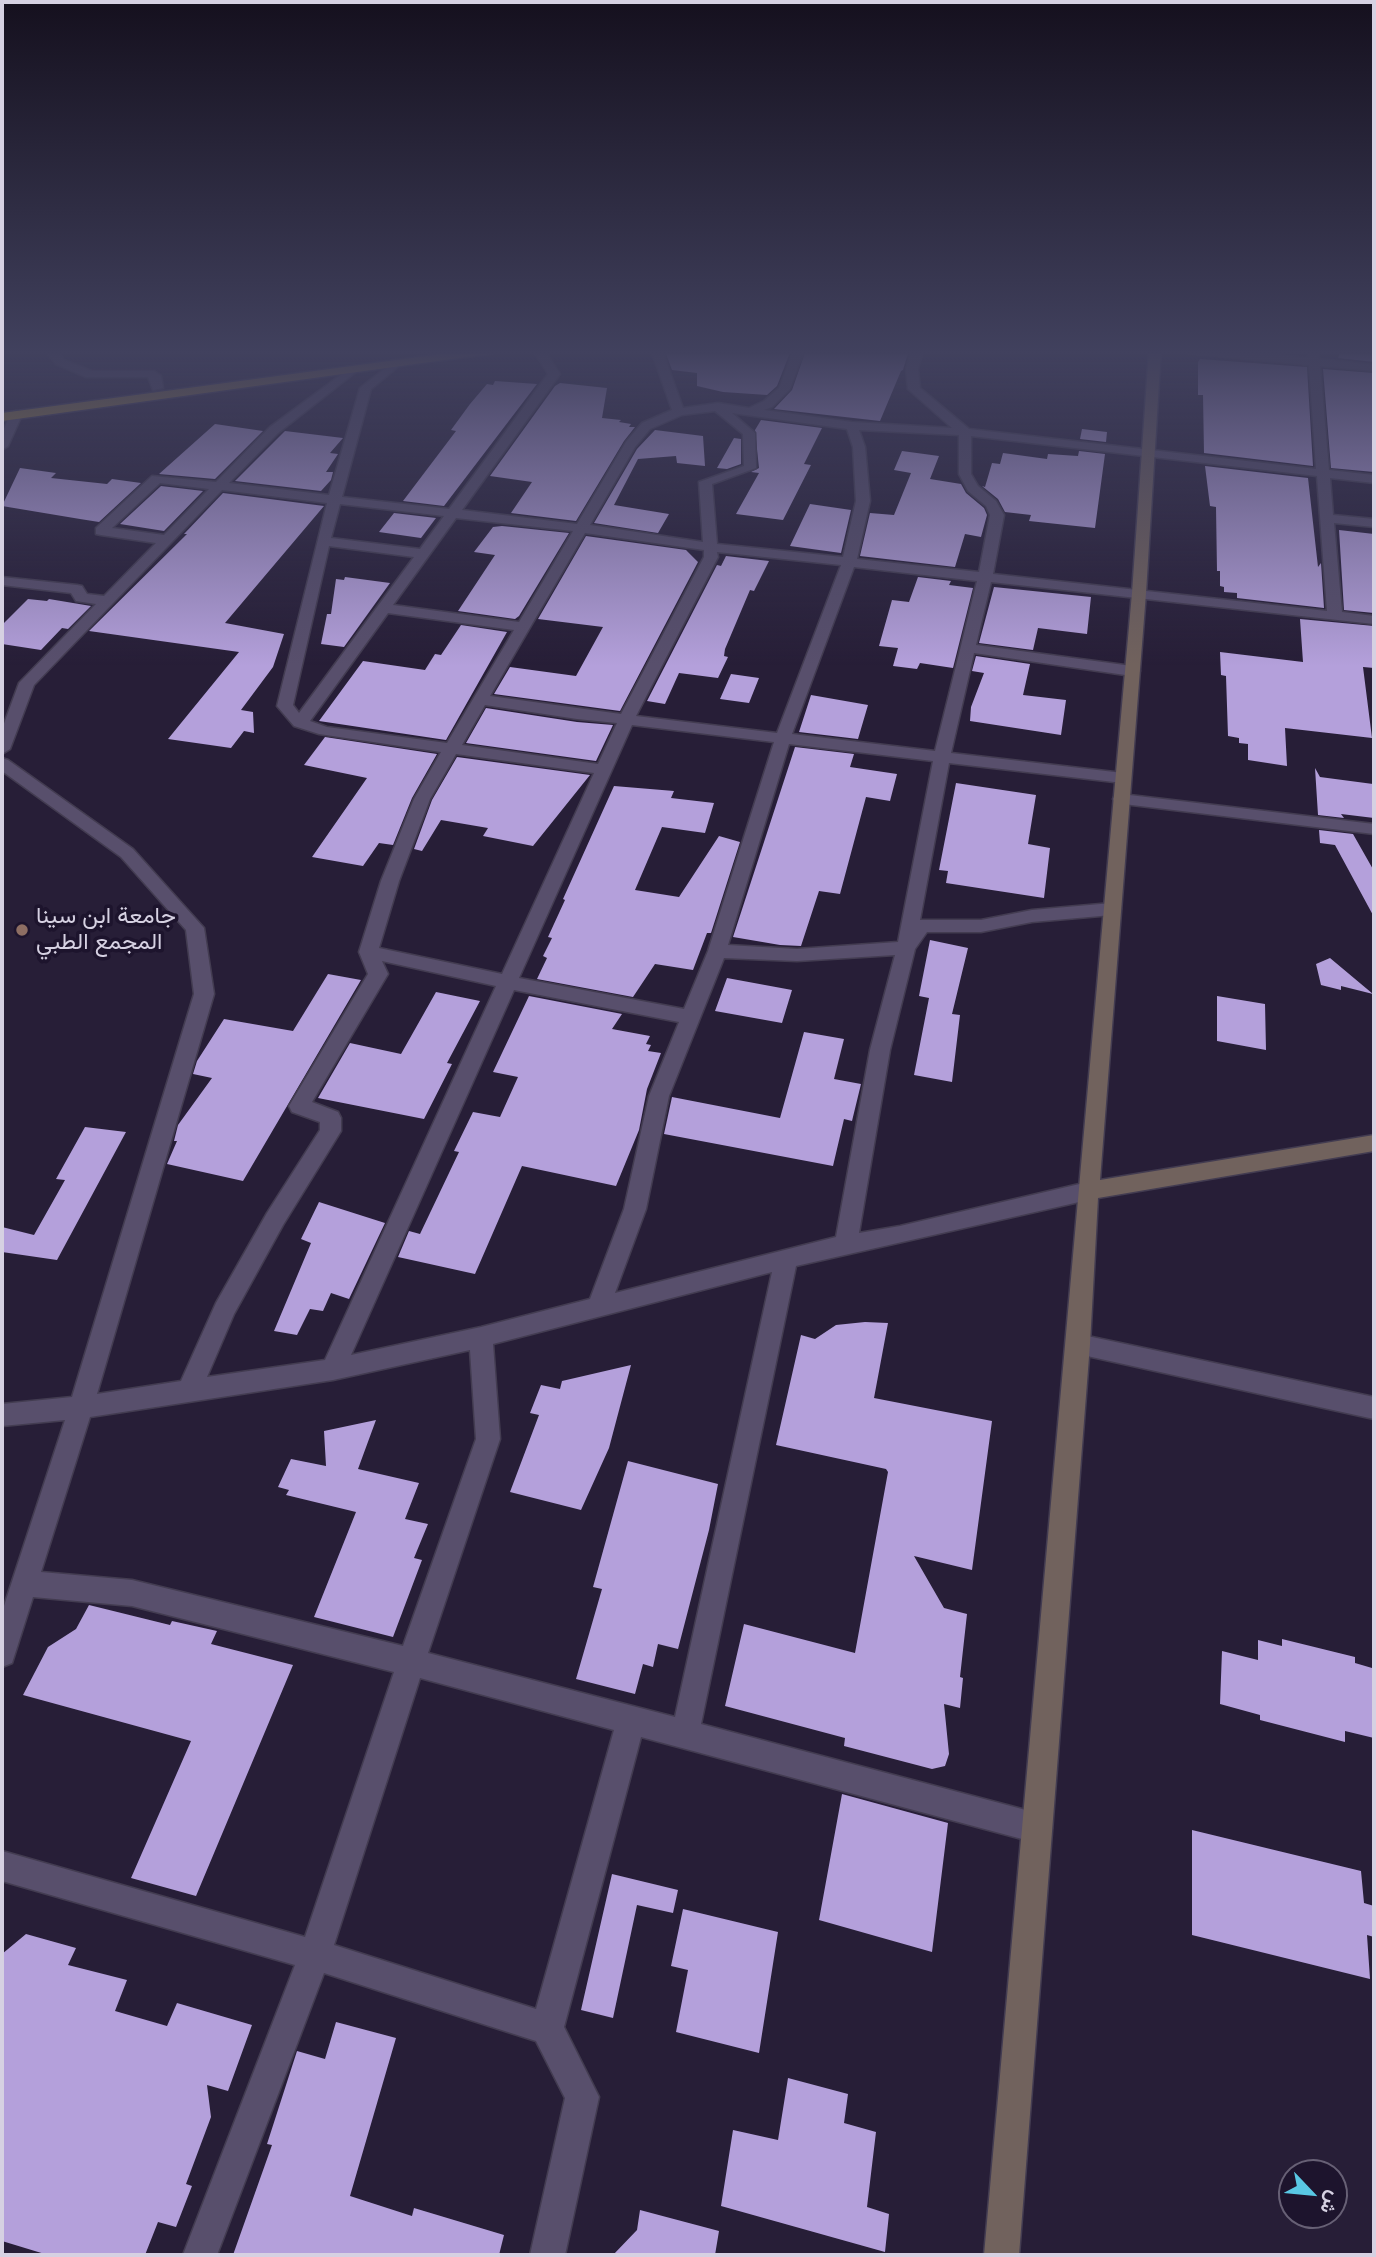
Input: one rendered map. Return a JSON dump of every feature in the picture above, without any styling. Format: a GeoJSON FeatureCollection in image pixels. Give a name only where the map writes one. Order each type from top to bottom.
{"type":"FeatureCollection","features":[{"type":"Feature","properties":{"kind":"street"},"geometry":{"type":"LineString","coordinates":[[2,749],[27,683],[250,455]]}},
{"type":"Feature","properties":{"kind":"street"},"geometry":{"type":"LineString","coordinates":[[348,455],[323,541],[285,706],[300,723],[325,731],[605,770]]}},
{"type":"Feature","properties":{"kind":"street"},"geometry":{"type":"LineString","coordinates":[[300,723],[495,455]]}},
{"type":"Feature","properties":{"kind":"street"},"geometry":{"type":"LineString","coordinates":[[189,1390],[224,1311],[275,1219],[330,1131],[331,1118],[299,1106],[378,974],[368,952],[413,820],[449,750],[624,455]]}},
{"type":"Feature","properties":{"kind":"street"},"geometry":{"type":"LineString","coordinates":[[333,1369],[626,720],[711,557],[705,482],[750,468],[750,455]]}},
{"type":"Feature","properties":{"kind":"street"},"geometry":{"type":"LineString","coordinates":[[598,1308],[635,1209],[659,1096],[717,951],[783,738],[849,562],[863,501],[860,455]]}},
{"type":"Feature","properties":{"kind":"street"},"geometry":{"type":"LineString","coordinates":[[846,1244],[880,1050],[906,948],[942,755],[985,578],[997,514],[991,504],[973,488],[965,474],[965,455]]}},
{"type":"Feature","properties":{"kind":"street"},"geometry":{"type":"LineString","coordinates":[[1001,2255],[1139,593],[1147,455]]}},
{"type":"Feature","properties":{"kind":"street"},"geometry":{"type":"LineString","coordinates":[[1168,455],[1374,479]]}},
{"type":"Feature","properties":{"kind":"street"},"geometry":{"type":"LineString","coordinates":[[1323,455],[1335,615]]}},
{"type":"Feature","properties":{"kind":"street"},"geometry":{"type":"LineString","coordinates":[[168,540],[101,531],[157,479],[580,528],[711,547],[1374,620]]}},
{"type":"Feature","properties":{"kind":"street"},"geometry":{"type":"LineString","coordinates":[[1328,518],[1374,523]]}},
{"type":"Feature","properties":{"kind":"street"},"geometry":{"type":"LineString","coordinates":[[323,541],[425,554]]}},
{"type":"Feature","properties":{"kind":"street"},"geometry":{"type":"LineString","coordinates":[[2,581],[77,589],[81,598],[107,601]]}},
{"type":"Feature","properties":{"kind":"street"},"geometry":{"type":"LineString","coordinates":[[385,608],[521,627]]}},
{"type":"Feature","properties":{"kind":"street"},"geometry":{"type":"LineString","coordinates":[[968,648],[1132,671]]}},
{"type":"Feature","properties":{"kind":"street"},"geometry":{"type":"LineString","coordinates":[[480,699],[626,720],[942,755],[1122,789],[1374,829]]}},
{"type":"Feature","properties":{"kind":"street"},"geometry":{"type":"LineString","coordinates":[[2,763],[127,853],[195,928],[204,994],[81,1407],[2,1653]]}},
{"type":"Feature","properties":{"kind":"street"},"geometry":{"type":"LineString","coordinates":[[906,948],[922,926],[981,926],[1032,916],[1112,909]]}},
{"type":"Feature","properties":{"kind":"street"},"geometry":{"type":"LineString","coordinates":[[717,951],[797,955],[906,948]]}},
{"type":"Feature","properties":{"kind":"street"},"geometry":{"type":"LineString","coordinates":[[368,952],[690,1017]]}},
{"type":"Feature","properties":{"kind":"street"},"geometry":{"type":"LineString","coordinates":[[2,1415],[81,1407],[333,1369],[481,1337],[846,1244],[900,1235],[1088,1191],[1374,1143]]}},
{"type":"Feature","properties":{"kind":"street"},"geometry":{"type":"LineString","coordinates":[[685,1735],[786,1261]]}},
{"type":"Feature","properties":{"kind":"street"},"geometry":{"type":"LineString","coordinates":[[200,2255],[316,1955],[411,1662],[488,1439],[481,1337]]}},
{"type":"Feature","properties":{"kind":"street"},"geometry":{"type":"LineString","coordinates":[[1078,1344],[1374,1408]]}},
{"type":"Feature","properties":{"kind":"street"},"geometry":{"type":"LineString","coordinates":[[24,1583],[132,1593],[411,1662],[1037,1828]]}},
{"type":"Feature","properties":{"kind":"street"},"geometry":{"type":"LineString","coordinates":[[548,2255],[582,2097],[547,2028],[631,1720]]}},
{"type":"Feature","properties":{"kind":"street"},"geometry":{"type":"LineString","coordinates":[[2,1866],[316,1955],[547,2028]]}},
{"type":"Feature","properties":{"kind":"building"},"geometry":{"type":"Polygon","coordinates":[[[180,455],[239,455],[215,479],[159,474],[180,455]]]}},
{"type":"Feature","properties":{"kind":"building"},"geometry":{"type":"Polygon","coordinates":[[[261,455],[337,455],[326,472],[333,472],[331,480],[321,491],[235,481],[261,455]]]}},
{"type":"Feature","properties":{"kind":"building"},"geometry":{"type":"Polygon","coordinates":[[[438,455],[483,455],[444,506],[403,501],[438,455]]]}},
{"type":"Feature","properties":{"kind":"building"},"geometry":{"type":"Polygon","coordinates":[[[505,455],[615,455],[576,521],[511,513],[532,482],[490,476],[505,455]]]}},
{"type":"Feature","properties":{"kind":"building"},"geometry":{"type":"Polygon","coordinates":[[[633,455],[704,455],[705,466],[677,463],[676,456],[638,459],[614,505],[669,514],[658,533],[594,523],[633,455]]]}},
{"type":"Feature","properties":{"kind":"building"},"geometry":{"type":"Polygon","coordinates":[[[724,455],[741,455],[741,464],[727,469],[717,468],[724,455]]]}},
{"type":"Feature","properties":{"kind":"building"},"geometry":{"type":"Polygon","coordinates":[[[758,455],[808,455],[804,464],[811,465],[783,520],[736,514],[759,473],[751,472],[759,468],[758,455]]]}},
{"type":"Feature","properties":{"kind":"building"},"geometry":{"type":"Polygon","coordinates":[[[900,455],[939,456],[930,479],[961,484],[966,493],[984,508],[987,515],[981,537],[965,534],[955,567],[860,556],[870,513],[894,515],[911,473],[894,470],[900,455]]]}},
{"type":"Feature","properties":{"kind":"building"},"geometry":{"type":"Polygon","coordinates":[[[1002,455],[1047,459],[1048,455],[1105,455],[1095,528],[1029,521],[1031,515],[1005,512],[998,499],[982,486],[985,487],[992,463],[1000,464],[1002,455]]]}},
{"type":"Feature","properties":{"kind":"building"},"geometry":{"type":"Polygon","coordinates":[[[1224,455],[1312,455],[1313,466],[1224,455]]]}},
{"type":"Feature","properties":{"kind":"building"},"geometry":{"type":"Polygon","coordinates":[[[1330,455],[1374,455],[1374,472],[1331,468],[1330,455]]]}},
{"type":"Feature","properties":{"kind":"building"},"geometry":{"type":"Polygon","coordinates":[[[1205,466],[1308,478],[1318,567],[1321,563],[1324,608],[1237,598],[1237,593],[1224,592],[1224,587],[1220,586],[1220,571],[1217,571],[1216,507],[1210,506],[1205,466]]]}},
{"type":"Feature","properties":{"kind":"building"},"geometry":{"type":"Polygon","coordinates":[[[20,468],[56,473],[51,478],[107,484],[112,479],[141,483],[99,522],[2,506],[20,468]]]}},
{"type":"Feature","properties":{"kind":"building"},"geometry":{"type":"Polygon","coordinates":[[[161,486],[203,491],[164,531],[120,524],[161,486]]]}},
{"type":"Feature","properties":{"kind":"building"},"geometry":{"type":"Polygon","coordinates":[[[223,493],[324,506],[225,623],[284,634],[273,667],[241,710],[253,712],[254,733],[244,731],[231,748],[168,739],[239,652],[89,631],[187,534],[184,534],[223,493]]]}},
{"type":"Feature","properties":{"kind":"building"},"geometry":{"type":"Polygon","coordinates":[[[810,504],[851,510],[841,553],[790,546],[810,504]]]}},
{"type":"Feature","properties":{"kind":"building"},"geometry":{"type":"Polygon","coordinates":[[[394,513],[436,518],[421,538],[379,532],[394,513]]]}},
{"type":"Feature","properties":{"kind":"building"},"geometry":{"type":"Polygon","coordinates":[[[493,527],[569,533],[515,619],[458,611],[495,555],[474,552],[493,527]]]}},
{"type":"Feature","properties":{"kind":"building"},"geometry":{"type":"Polygon","coordinates":[[[1339,530],[1374,534],[1374,613],[1344,610],[1339,530]]]}},
{"type":"Feature","properties":{"kind":"building"},"geometry":{"type":"Polygon","coordinates":[[[586,536],[686,550],[698,562],[620,711],[494,694],[510,667],[576,676],[603,627],[538,619],[586,536]]]}},
{"type":"Feature","properties":{"kind":"building"},"geometry":{"type":"Polygon","coordinates":[[[726,556],[769,561],[754,591],[750,590],[725,649],[724,656],[728,657],[718,678],[679,673],[665,704],[647,701],[717,565],[721,566],[726,556]]]}},
{"type":"Feature","properties":{"kind":"building"},"geometry":{"type":"Polygon","coordinates":[[[345,577],[390,583],[344,647],[321,644],[327,614],[331,614],[336,579],[344,580],[345,577]]]}},
{"type":"Feature","properties":{"kind":"building"},"geometry":{"type":"Polygon","coordinates":[[[918,577],[951,581],[949,585],[973,588],[953,668],[920,663],[917,669],[893,666],[898,648],[879,646],[892,600],[909,602],[918,577]]]}},
{"type":"Feature","properties":{"kind":"building"},"geometry":{"type":"Polygon","coordinates":[[[994,587],[1091,597],[1087,634],[1038,628],[1033,650],[979,643],[994,587]]]}},
{"type":"Feature","properties":{"kind":"building"},"geometry":{"type":"Polygon","coordinates":[[[28,599],[49,599],[91,606],[68,629],[62,628],[41,650],[2,644],[2,625],[28,599]]]}},
{"type":"Feature","properties":{"kind":"building"},"geometry":{"type":"Polygon","coordinates":[[[1300,619],[1374,626],[1374,668],[1363,667],[1372,738],[1285,728],[1287,766],[1248,760],[1248,744],[1239,743],[1239,738],[1228,736],[1226,676],[1221,675],[1220,652],[1303,662],[1300,619]]]}},
{"type":"Feature","properties":{"kind":"building"},"geometry":{"type":"Polygon","coordinates":[[[461,625],[507,632],[446,740],[319,721],[363,661],[425,670],[435,654],[441,655],[461,625]]]}},
{"type":"Feature","properties":{"kind":"building"},"geometry":{"type":"Polygon","coordinates":[[[976,656],[1030,664],[1023,695],[1066,700],[1061,735],[970,721],[971,707],[984,673],[972,671],[976,656]]]}},
{"type":"Feature","properties":{"kind":"building"},"geometry":{"type":"Polygon","coordinates":[[[731,674],[759,678],[749,703],[720,699],[731,674]]]}},
{"type":"Feature","properties":{"kind":"building"},"geometry":{"type":"Polygon","coordinates":[[[811,695],[868,705],[858,739],[799,732],[811,695]]]}},
{"type":"Feature","properties":{"kind":"building"},"geometry":{"type":"Polygon","coordinates":[[[486,708],[613,725],[596,761],[466,743],[486,708]]]}},
{"type":"Feature","properties":{"kind":"building"},"geometry":{"type":"Polygon","coordinates":[[[325,737],[437,754],[412,798],[393,845],[379,843],[363,866],[312,857],[367,778],[304,765],[325,737]]]}},
{"type":"Feature","properties":{"kind":"building"},"geometry":{"type":"Polygon","coordinates":[[[795,747],[854,754],[850,767],[897,774],[890,801],[866,797],[840,894],[819,891],[801,946],[733,937],[795,747]]]}},
{"type":"Feature","properties":{"kind":"building"},"geometry":{"type":"Polygon","coordinates":[[[457,757],[590,775],[533,846],[483,836],[488,828],[441,820],[422,851],[414,849],[432,800],[457,757]]]}},
{"type":"Feature","properties":{"kind":"building"},"geometry":{"type":"Polygon","coordinates":[[[1315,768],[1320,777],[1373,784],[1374,818],[1341,814],[1344,818],[1318,815],[1315,768]]]}},
{"type":"Feature","properties":{"kind":"building"},"geometry":{"type":"Polygon","coordinates":[[[956,783],[1036,795],[1028,844],[1050,848],[1044,898],[946,883],[948,871],[939,870],[956,783]]]}},
{"type":"Feature","properties":{"kind":"building"},"geometry":{"type":"Polygon","coordinates":[[[614,786],[674,791],[671,798],[714,803],[705,833],[662,827],[635,890],[679,897],[719,836],[740,842],[711,933],[707,933],[693,970],[655,964],[633,997],[537,979],[547,958],[543,956],[552,938],[548,937],[565,900],[563,899],[614,786]]]}},
{"type":"Feature","properties":{"kind":"building"},"geometry":{"type":"Polygon","coordinates":[[[1319,830],[1353,834],[1374,871],[1374,917],[1335,845],[1320,843],[1319,830]]]}},
{"type":"Feature","properties":{"kind":"building"},"geometry":{"type":"Polygon","coordinates":[[[930,940],[968,948],[952,1014],[960,1015],[952,1082],[914,1075],[929,998],[919,996],[930,940]]]}},
{"type":"Feature","properties":{"kind":"building"},"geometry":{"type":"Polygon","coordinates":[[[1330,958],[1373,994],[1341,986],[1341,990],[1321,985],[1316,964],[1330,958]]]}},
{"type":"Feature","properties":{"kind":"building"},"geometry":{"type":"Polygon","coordinates":[[[328,974],[361,980],[243,1181],[167,1164],[177,1141],[174,1141],[178,1125],[212,1078],[193,1074],[197,1061],[224,1019],[293,1031],[328,974]]]}},
{"type":"Feature","properties":{"kind":"building"},"geometry":{"type":"Polygon","coordinates":[[[727,978],[792,990],[782,1023],[715,1011],[727,978]]]}},
{"type":"Feature","properties":{"kind":"building"},"geometry":{"type":"Polygon","coordinates":[[[436,992],[480,1001],[447,1063],[452,1064],[424,1119],[318,1098],[350,1043],[401,1054],[436,992]]]}},
{"type":"Feature","properties":{"kind":"building"},"geometry":{"type":"Polygon","coordinates":[[[529,996],[622,1014],[612,1029],[650,1036],[646,1044],[651,1045],[648,1051],[661,1053],[647,1089],[639,1130],[616,1186],[522,1166],[475,1274],[398,1257],[409,1231],[420,1234],[459,1152],[454,1151],[473,1112],[500,1117],[518,1077],[493,1072],[529,996]]]}},
{"type":"Feature","properties":{"kind":"building"},"geometry":{"type":"Polygon","coordinates":[[[1217,996],[1265,1004],[1266,1050],[1217,1041],[1217,996]]]}},
{"type":"Feature","properties":{"kind":"building"},"geometry":{"type":"Polygon","coordinates":[[[804,1032],[844,1039],[834,1079],[861,1084],[852,1121],[844,1119],[833,1166],[664,1134],[672,1097],[780,1118],[804,1032]]]}},
{"type":"Feature","properties":{"kind":"building"},"geometry":{"type":"Polygon","coordinates":[[[85,1127],[126,1132],[57,1260],[2,1252],[2,1227],[34,1235],[65,1180],[56,1179],[85,1127]]]}},
{"type":"Feature","properties":{"kind":"building"},"geometry":{"type":"Polygon","coordinates":[[[319,1202],[385,1223],[349,1299],[331,1293],[323,1311],[310,1309],[297,1335],[274,1331],[311,1243],[301,1239],[319,1202]]]}},
{"type":"Feature","properties":{"kind":"building"},"geometry":{"type":"Polygon","coordinates":[[[888,1323],[874,1398],[992,1421],[972,1570],[914,1556],[944,1608],[967,1614],[960,1677],[963,1678],[960,1708],[944,1704],[949,1754],[945,1766],[932,1769],[844,1746],[845,1738],[725,1706],[744,1624],[855,1653],[888,1472],[886,1469],[776,1445],[801,1335],[815,1339],[836,1325],[888,1323]]]}},
{"type":"Feature","properties":{"kind":"building"},"geometry":{"type":"Polygon","coordinates":[[[631,1365],[609,1448],[581,1510],[510,1492],[539,1415],[530,1413],[541,1385],[560,1389],[562,1381],[631,1365]]]}},
{"type":"Feature","properties":{"kind":"building"},"geometry":{"type":"Polygon","coordinates":[[[376,1420],[358,1469],[419,1483],[405,1519],[428,1524],[414,1558],[422,1560],[393,1637],[314,1617],[356,1512],[286,1495],[289,1490],[278,1487],[291,1459],[326,1466],[324,1431],[376,1420]]]}},
{"type":"Feature","properties":{"kind":"building"},"geometry":{"type":"Polygon","coordinates":[[[628,1461],[718,1484],[678,1649],[658,1644],[653,1667],[643,1664],[635,1694],[576,1679],[602,1589],[593,1587],[628,1461]]]}},
{"type":"Feature","properties":{"kind":"building"},"geometry":{"type":"Polygon","coordinates":[[[89,1605],[170,1625],[172,1621],[217,1631],[211,1644],[293,1665],[196,1896],[131,1878],[191,1741],[23,1695],[48,1647],[76,1629],[89,1605]]]}},
{"type":"Feature","properties":{"kind":"building"},"geometry":{"type":"Polygon","coordinates":[[[1282,1639],[1355,1657],[1355,1663],[1372,1668],[1374,1738],[1345,1731],[1345,1742],[1260,1720],[1260,1715],[1220,1704],[1222,1651],[1258,1660],[1258,1640],[1282,1646],[1282,1639]]]}},
{"type":"Feature","properties":{"kind":"building"},"geometry":{"type":"Polygon","coordinates":[[[842,1794],[948,1823],[932,1952],[819,1920],[842,1794]]]}},
{"type":"Feature","properties":{"kind":"building"},"geometry":{"type":"Polygon","coordinates":[[[1192,1830],[1361,1871],[1364,1903],[1374,1906],[1374,1937],[1367,1935],[1370,1979],[1192,1935],[1192,1830]]]}},
{"type":"Feature","properties":{"kind":"building"},"geometry":{"type":"Polygon","coordinates":[[[612,1874],[678,1890],[673,1913],[637,1905],[613,2018],[581,2010],[612,1874]]]}},
{"type":"Feature","properties":{"kind":"building"},"geometry":{"type":"Polygon","coordinates":[[[683,1909],[778,1932],[759,2053],[676,2032],[688,1970],[671,1966],[683,1909]]]}},
{"type":"Feature","properties":{"kind":"building"},"geometry":{"type":"Polygon","coordinates":[[[26,1934],[76,1948],[68,1965],[127,1980],[115,2011],[167,2026],[177,2003],[252,2025],[228,2091],[207,2085],[211,2117],[186,2184],[192,2186],[176,2227],[158,2222],[145,2255],[48,2255],[2,2241],[2,1954],[26,1934]]]}},
{"type":"Feature","properties":{"kind":"building"},"geometry":{"type":"Polygon","coordinates":[[[336,2022],[396,2038],[350,2196],[412,2216],[414,2208],[504,2235],[499,2255],[233,2255],[272,2145],[267,2144],[297,2051],[325,2059],[336,2022]]]}},
{"type":"Feature","properties":{"kind":"building"},"geometry":{"type":"Polygon","coordinates":[[[788,2078],[848,2094],[844,2123],[876,2132],[867,2207],[889,2214],[885,2252],[721,2206],[733,2130],[778,2140],[788,2078]]]}},
{"type":"Feature","properties":{"kind":"building"},"geometry":{"type":"Polygon","coordinates":[[[640,2210],[719,2231],[715,2255],[613,2255],[637,2230],[640,2210]]]}},
{"type":"Feature","properties":{"kind":"place","name":"جامعة ابن سينا المجمع الطبي"},"geometry":{"type":"Point","coordinates":[22,930]}}]}
